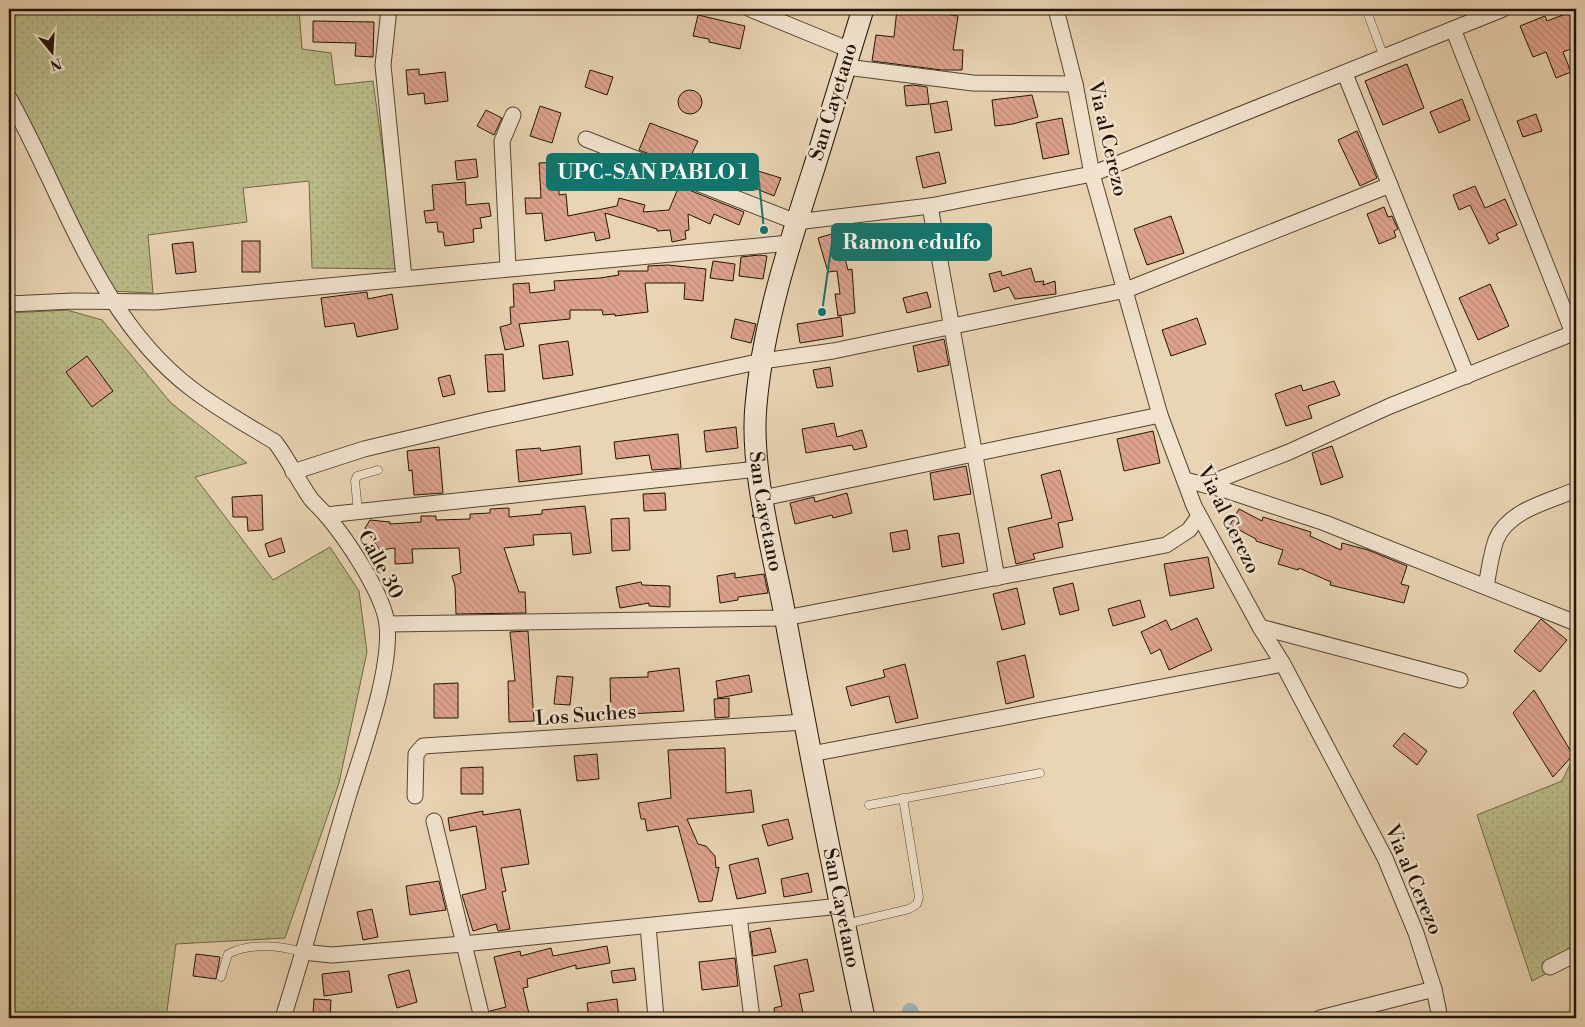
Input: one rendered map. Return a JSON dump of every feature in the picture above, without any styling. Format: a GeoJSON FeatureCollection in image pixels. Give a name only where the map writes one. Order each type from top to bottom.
{"type":"FeatureCollection","features":[{"type":"Feature","properties":{"kind":"main road","name":"San Cayetano"},"geometry":{"type":"LineString","coordinates":[[863,9],[790,243],[762,361],[755,407],[755,432],[758,469],[785,618],[864,1018]]}},
{"type":"Feature","properties":{"kind":"street"},"geometry":{"type":"LineString","coordinates":[[389,9],[383,65],[404,278]]}},
{"type":"Feature","properties":{"kind":"street"},"geometry":{"type":"LineString","coordinates":[[750,9],[848,58],[973,84],[1075,84]]}},
{"type":"Feature","properties":{"kind":"street","name":"Via al Cerezo"},"geometry":{"type":"LineString","coordinates":[[1056,9],[1075,84],[1092,174],[1160,415],[1184,480],[1199,516],[1260,627],[1283,664],[1385,858],[1403,896],[1434,989],[1440,1018]]}},
{"type":"Feature","properties":{"kind":"street"},"geometry":{"type":"LineString","coordinates":[[586,139],[796,222],[930,206],[1092,174],[1345,74],[1502,9]]}},
{"type":"Feature","properties":{"kind":"street"},"geometry":{"type":"LineString","coordinates":[[1205,485],[1289,452],[1390,406],[1575,333],[1453,29]]}},
{"type":"Feature","properties":{"kind":"street"},"geometry":{"type":"LineString","coordinates":[[1345,74],[1467,376]]}},
{"type":"Feature","properties":{"kind":"street","name":"Calle 30"},"geometry":{"type":"LineString","coordinates":[[9,98],[112,302],[130,326],[168,368],[191,389],[275,442],[313,502],[326,515],[353,551],[378,597],[387,624],[386,652],[376,706],[300,952],[283,1018]]}},
{"type":"Feature","properties":{"kind":"street"},"geometry":{"type":"LineString","coordinates":[[508,268],[502,141],[513,115]]}},
{"type":"Feature","properties":{"kind":"street"},"geometry":{"type":"LineString","coordinates":[[293,472],[364,449],[438,431],[762,361],[833,351],[1126,290],[1390,185]]}},
{"type":"Feature","properties":{"kind":"street"},"geometry":{"type":"LineString","coordinates":[[930,206],[997,578]]}},
{"type":"Feature","properties":{"kind":"street"},"geometry":{"type":"LineString","coordinates":[[9,304],[156,302],[790,243]]}},
{"type":"Feature","properties":{"kind":"street"},"geometry":{"type":"LineString","coordinates":[[763,498],[1160,415]]}},
{"type":"Feature","properties":{"kind":"street"},"geometry":{"type":"LineString","coordinates":[[326,515],[758,469]]}},
{"type":"Feature","properties":{"kind":"street"},"geometry":{"type":"LineString","coordinates":[[1184,480],[1325,523],[1576,623]]}},
{"type":"Feature","properties":{"kind":"street"},"geometry":{"type":"LineString","coordinates":[[1486,586],[1496,540],[1506,524],[1524,512],[1576,490]]}},
{"type":"Feature","properties":{"kind":"street"},"geometry":{"type":"LineString","coordinates":[[387,624],[785,618],[1166,545],[1189,530],[1199,516]]}},
{"type":"Feature","properties":{"kind":"street"},"geometry":{"type":"LineString","coordinates":[[1260,627],[1460,680]]}},
{"type":"Feature","properties":{"kind":"street"},"geometry":{"type":"LineString","coordinates":[[811,754],[1283,664]]}},
{"type":"Feature","properties":{"kind":"street","name":"Los Suches"},"geometry":{"type":"LineString","coordinates":[[415,796],[416,754],[423,746],[805,722]]}},
{"type":"Feature","properties":{"kind":"street"},"geometry":{"type":"LineString","coordinates":[[434,821],[482,1018]]}},
{"type":"Feature","properties":{"kind":"street"},"geometry":{"type":"LineString","coordinates":[[300,952],[327,955],[463,944],[739,917],[843,915]]}},
{"type":"Feature","properties":{"kind":"street"},"geometry":{"type":"LineString","coordinates":[[739,917],[752,1018]]}},
{"type":"Feature","properties":{"kind":"street"},"geometry":{"type":"LineString","coordinates":[[648,926],[656,1018]]}},
{"type":"Feature","properties":{"kind":"street"},"geometry":{"type":"LineString","coordinates":[[1550,967],[1576,954]]}},
{"type":"Feature","properties":{"kind":"street"},"geometry":{"type":"LineString","coordinates":[[1320,1018],[1434,989]]}},
{"type":"Feature","properties":{"kind":"lane"},"geometry":{"type":"LineString","coordinates":[[1366,9],[1384,57]]}},
{"type":"Feature","properties":{"kind":"lane"},"geometry":{"type":"LineString","coordinates":[[358,512],[354,481],[357,476],[378,470]]}},
{"type":"Feature","properties":{"kind":"lane"},"geometry":{"type":"LineString","coordinates":[[869,805],[1040,773]]}},
{"type":"Feature","properties":{"kind":"lane"},"geometry":{"type":"LineString","coordinates":[[843,915],[909,909],[917,904],[919,897],[903,798]]}},
{"type":"Feature","properties":{"kind":"lane"},"geometry":{"type":"LineString","coordinates":[[221,977],[228,954],[239,949],[260,946],[286,948],[300,952]]}},
{"type":"Feature","properties":{"kind":"green space"},"geometry":{"type":"Polygon","coordinates":[[[9,9],[299,9],[302,49],[331,53],[335,85],[373,81],[399,269],[312,268],[309,181],[243,188],[247,222],[148,235],[153,293],[109,291],[17,97],[9,85],[9,9]]]}},
{"type":"Feature","properties":{"kind":"green space"},"geometry":{"type":"Polygon","coordinates":[[[67,310],[102,320],[171,403],[247,463],[195,477],[273,580],[330,547],[359,591],[367,652],[339,783],[285,938],[176,944],[166,1018],[9,1018],[9,313],[67,310]]]}},
{"type":"Feature","properties":{"kind":"green space"},"geometry":{"type":"Polygon","coordinates":[[[1576,752],[1576,958],[1532,981],[1477,815],[1562,781],[1576,752]]]}},
{"type":"Feature","properties":{"kind":"building"},"geometry":{"type":"Polygon","coordinates":[[[897,9],[926,9],[926,11],[958,16],[953,50],[963,50],[962,70],[942,70],[872,61],[876,35],[894,37],[897,9]]]}},
{"type":"Feature","properties":{"kind":"building"},"geometry":{"type":"Polygon","coordinates":[[[1576,10],[1576,47],[1563,52],[1571,72],[1556,78],[1546,52],[1533,57],[1520,26],[1545,16],[1547,21],[1576,10]]]}},
{"type":"Feature","properties":{"kind":"building"},"geometry":{"type":"Polygon","coordinates":[[[698,15],[745,26],[740,49],[709,42],[709,39],[693,36],[698,15]]]}},
{"type":"Feature","properties":{"kind":"building"},"geometry":{"type":"Polygon","coordinates":[[[313,21],[374,22],[373,57],[355,56],[356,43],[313,42],[313,21]]]}},
{"type":"Feature","properties":{"kind":"building"},"geometry":{"type":"Polygon","coordinates":[[[1407,64],[1424,108],[1383,125],[1365,81],[1407,64]]]}},
{"type":"Feature","properties":{"kind":"building"},"geometry":{"type":"Polygon","coordinates":[[[419,69],[419,75],[445,72],[448,101],[425,104],[424,93],[408,95],[406,70],[419,69]]]}},
{"type":"Feature","properties":{"kind":"building"},"geometry":{"type":"Polygon","coordinates":[[[590,70],[613,77],[607,95],[585,87],[590,70]]]}},
{"type":"Feature","properties":{"kind":"building"},"geometry":{"type":"Polygon","coordinates":[[[904,86],[927,87],[929,104],[906,106],[904,86]]]}},
{"type":"Feature","properties":{"kind":"building"},"geometry":{"type":"Polygon","coordinates":[[[690,90],[695,91],[701,97],[701,107],[695,113],[690,114],[685,113],[679,107],[678,102],[679,97],[685,91],[690,90]]]}},
{"type":"Feature","properties":{"kind":"building"},"geometry":{"type":"Polygon","coordinates":[[[1032,95],[1038,117],[1013,124],[995,126],[992,100],[1032,95]]]}},
{"type":"Feature","properties":{"kind":"building"},"geometry":{"type":"Polygon","coordinates":[[[1462,99],[1470,120],[1439,133],[1430,112],[1462,99]]]}},
{"type":"Feature","properties":{"kind":"building"},"geometry":{"type":"Polygon","coordinates":[[[947,101],[952,130],[935,133],[930,104],[947,101]]]}},
{"type":"Feature","properties":{"kind":"building"},"geometry":{"type":"Polygon","coordinates":[[[540,106],[561,113],[552,143],[530,136],[540,106]]]}},
{"type":"Feature","properties":{"kind":"building"},"geometry":{"type":"Polygon","coordinates":[[[486,110],[502,118],[494,135],[477,126],[486,110]]]}},
{"type":"Feature","properties":{"kind":"building"},"geometry":{"type":"Polygon","coordinates":[[[1536,114],[1542,131],[1523,137],[1517,121],[1536,114]]]}},
{"type":"Feature","properties":{"kind":"building"},"geometry":{"type":"Polygon","coordinates":[[[1062,118],[1069,154],[1043,159],[1036,123],[1062,118]]]}},
{"type":"Feature","properties":{"kind":"building"},"geometry":{"type":"Polygon","coordinates":[[[650,123],[698,141],[685,168],[639,150],[650,123]]]}},
{"type":"Feature","properties":{"kind":"building"},"geometry":{"type":"Polygon","coordinates":[[[1357,131],[1377,178],[1360,186],[1338,140],[1357,131]]]}},
{"type":"Feature","properties":{"kind":"building"},"geometry":{"type":"Polygon","coordinates":[[[939,152],[946,183],[923,188],[916,157],[939,152]]]}},
{"type":"Feature","properties":{"kind":"building"},"geometry":{"type":"Polygon","coordinates":[[[725,156],[758,171],[781,178],[774,196],[717,173],[725,156]]]}},
{"type":"Feature","properties":{"kind":"building"},"geometry":{"type":"Polygon","coordinates":[[[476,159],[478,177],[457,180],[455,161],[476,159]]]}},
{"type":"Feature","properties":{"kind":"building"},"geometry":{"type":"Polygon","coordinates":[[[558,162],[559,195],[566,194],[568,216],[617,206],[619,198],[645,205],[643,212],[669,210],[679,186],[744,212],[739,225],[714,214],[710,224],[688,214],[689,230],[685,231],[686,239],[672,242],[670,230],[657,231],[657,229],[605,213],[610,238],[596,241],[594,232],[545,241],[542,213],[526,214],[525,198],[541,198],[539,163],[558,162]]]}},
{"type":"Feature","properties":{"kind":"building"},"geometry":{"type":"Polygon","coordinates":[[[465,182],[466,205],[489,203],[491,216],[480,218],[482,228],[473,229],[474,242],[445,246],[443,232],[438,232],[437,222],[426,223],[424,211],[434,210],[432,185],[465,182]]]}},
{"type":"Feature","properties":{"kind":"building"},"geometry":{"type":"Polygon","coordinates":[[[1475,186],[1485,208],[1505,199],[1517,225],[1496,234],[1499,239],[1489,244],[1470,205],[1459,210],[1453,195],[1475,186]]]}},
{"type":"Feature","properties":{"kind":"building"},"geometry":{"type":"Polygon","coordinates":[[[1384,207],[1388,217],[1392,216],[1398,229],[1394,231],[1396,237],[1379,244],[1367,214],[1384,207]]]}},
{"type":"Feature","properties":{"kind":"building"},"geometry":{"type":"Polygon","coordinates":[[[1171,216],[1184,253],[1147,265],[1134,229],[1171,216]]]}},
{"type":"Feature","properties":{"kind":"building"},"geometry":{"type":"Polygon","coordinates":[[[838,232],[848,270],[852,269],[855,313],[838,316],[835,294],[840,294],[837,271],[828,272],[818,238],[838,232]]]}},
{"type":"Feature","properties":{"kind":"building"},"geometry":{"type":"Polygon","coordinates":[[[242,241],[260,241],[260,272],[242,272],[242,241]]]}},
{"type":"Feature","properties":{"kind":"building"},"geometry":{"type":"Polygon","coordinates":[[[193,242],[196,272],[176,274],[172,244],[193,242]]]}},
{"type":"Feature","properties":{"kind":"building"},"geometry":{"type":"Polygon","coordinates":[[[767,256],[763,279],[739,276],[741,257],[767,256]]]}},
{"type":"Feature","properties":{"kind":"building"},"geometry":{"type":"Polygon","coordinates":[[[713,261],[735,264],[733,281],[710,278],[713,261]]]}},
{"type":"Feature","properties":{"kind":"building"},"geometry":{"type":"Polygon","coordinates":[[[668,265],[706,269],[703,301],[684,299],[685,283],[645,283],[648,312],[615,316],[615,314],[603,315],[602,310],[570,310],[570,319],[519,324],[524,346],[505,350],[500,327],[511,324],[510,307],[514,307],[513,284],[529,283],[530,293],[555,290],[554,281],[600,278],[619,275],[618,271],[648,271],[648,266],[668,265]]]}},
{"type":"Feature","properties":{"kind":"building"},"geometry":{"type":"Polygon","coordinates":[[[1031,268],[1035,282],[1044,281],[1043,285],[1055,281],[1056,294],[1015,299],[1009,287],[994,292],[989,274],[1001,271],[1002,276],[1031,268]]]}},
{"type":"Feature","properties":{"kind":"building"},"geometry":{"type":"Polygon","coordinates":[[[1490,284],[1509,326],[1478,340],[1459,298],[1490,284]]]}},
{"type":"Feature","properties":{"kind":"building"},"geometry":{"type":"Polygon","coordinates":[[[367,292],[368,299],[392,294],[398,329],[357,337],[354,323],[325,327],[321,298],[367,292]]]}},
{"type":"Feature","properties":{"kind":"building"},"geometry":{"type":"Polygon","coordinates":[[[927,292],[931,307],[907,313],[903,298],[927,292]]]}},
{"type":"Feature","properties":{"kind":"building"},"geometry":{"type":"Polygon","coordinates":[[[841,317],[843,336],[800,343],[797,324],[841,317]]]}},
{"type":"Feature","properties":{"kind":"building"},"geometry":{"type":"Polygon","coordinates":[[[1197,318],[1206,344],[1171,356],[1162,330],[1197,318]]]}},
{"type":"Feature","properties":{"kind":"building"},"geometry":{"type":"Polygon","coordinates":[[[735,319],[756,324],[751,343],[731,338],[735,319]]]}},
{"type":"Feature","properties":{"kind":"building"},"geometry":{"type":"Polygon","coordinates":[[[944,339],[949,365],[918,372],[913,346],[944,339]]]}},
{"type":"Feature","properties":{"kind":"building"},"geometry":{"type":"Polygon","coordinates":[[[568,341],[573,375],[543,379],[539,345],[568,341]]]}},
{"type":"Feature","properties":{"kind":"building"},"geometry":{"type":"Polygon","coordinates":[[[503,354],[505,391],[488,392],[485,355],[503,354]]]}},
{"type":"Feature","properties":{"kind":"building"},"geometry":{"type":"Polygon","coordinates":[[[87,356],[113,391],[92,407],[66,372],[87,356]]]}},
{"type":"Feature","properties":{"kind":"building"},"geometry":{"type":"Polygon","coordinates":[[[830,367],[833,386],[817,388],[813,370],[830,367]]]}},
{"type":"Feature","properties":{"kind":"building"},"geometry":{"type":"Polygon","coordinates":[[[450,375],[455,394],[443,397],[438,378],[450,375]]]}},
{"type":"Feature","properties":{"kind":"building"},"geometry":{"type":"Polygon","coordinates":[[[1334,381],[1340,395],[1308,406],[1312,418],[1286,426],[1275,394],[1301,385],[1303,391],[1334,381]]]}},
{"type":"Feature","properties":{"kind":"building"},"geometry":{"type":"Polygon","coordinates":[[[834,423],[837,437],[862,430],[867,447],[854,450],[852,445],[806,453],[802,429],[834,423]]]}},
{"type":"Feature","properties":{"kind":"building"},"geometry":{"type":"Polygon","coordinates":[[[736,427],[738,448],[706,452],[704,431],[736,427]]]}},
{"type":"Feature","properties":{"kind":"building"},"geometry":{"type":"Polygon","coordinates":[[[1153,431],[1160,463],[1124,471],[1117,439],[1153,431]]]}},
{"type":"Feature","properties":{"kind":"building"},"geometry":{"type":"Polygon","coordinates":[[[678,434],[681,468],[652,470],[649,455],[616,459],[614,442],[678,434]]]}},
{"type":"Feature","properties":{"kind":"building"},"geometry":{"type":"Polygon","coordinates":[[[580,446],[582,474],[519,482],[516,450],[540,448],[541,451],[580,446]]]}},
{"type":"Feature","properties":{"kind":"building"},"geometry":{"type":"Polygon","coordinates":[[[1332,446],[1343,477],[1321,485],[1312,453],[1332,446]]]}},
{"type":"Feature","properties":{"kind":"building"},"geometry":{"type":"Polygon","coordinates":[[[439,447],[443,493],[414,495],[412,470],[409,471],[407,451],[439,447]]]}},
{"type":"Feature","properties":{"kind":"building"},"geometry":{"type":"Polygon","coordinates":[[[966,466],[971,494],[934,500],[930,473],[966,466]]]}},
{"type":"Feature","properties":{"kind":"building"},"geometry":{"type":"Polygon","coordinates":[[[1060,470],[1073,520],[1058,523],[1063,547],[1033,554],[1035,559],[1016,564],[1008,528],[1052,518],[1041,475],[1060,470]]]}},
{"type":"Feature","properties":{"kind":"building"},"geometry":{"type":"Polygon","coordinates":[[[665,493],[666,510],[644,511],[643,494],[665,493]]]}},
{"type":"Feature","properties":{"kind":"building"},"geometry":{"type":"Polygon","coordinates":[[[847,493],[852,513],[833,518],[832,515],[795,524],[790,503],[814,497],[815,502],[847,493]]]}},
{"type":"Feature","properties":{"kind":"building"},"geometry":{"type":"Polygon","coordinates":[[[262,495],[263,530],[248,531],[247,517],[233,517],[232,497],[262,495]]]}},
{"type":"Feature","properties":{"kind":"building"},"geometry":{"type":"Polygon","coordinates":[[[585,506],[591,553],[573,555],[571,533],[533,535],[534,545],[504,548],[519,592],[525,592],[526,613],[456,614],[455,586],[452,576],[461,573],[459,548],[412,549],[413,563],[395,564],[395,548],[380,550],[365,528],[370,520],[390,522],[390,524],[421,522],[421,516],[436,516],[436,520],[470,519],[470,514],[490,513],[490,509],[509,508],[509,517],[542,514],[542,510],[585,506]]]}},
{"type":"Feature","properties":{"kind":"building"},"geometry":{"type":"Polygon","coordinates":[[[1239,509],[1262,521],[1263,517],[1311,532],[1310,536],[1341,550],[1342,543],[1368,550],[1407,566],[1401,584],[1409,586],[1404,603],[1330,585],[1331,582],[1299,568],[1298,570],[1278,564],[1283,550],[1256,541],[1256,539],[1230,525],[1239,509]]]}},
{"type":"Feature","properties":{"kind":"building"},"geometry":{"type":"Polygon","coordinates":[[[629,518],[630,550],[612,551],[611,519],[629,518]]]}},
{"type":"Feature","properties":{"kind":"building"},"geometry":{"type":"Polygon","coordinates":[[[907,530],[910,549],[893,552],[890,533],[907,530]]]}},
{"type":"Feature","properties":{"kind":"building"},"geometry":{"type":"Polygon","coordinates":[[[959,533],[964,563],[942,567],[938,536],[959,533]]]}},
{"type":"Feature","properties":{"kind":"building"},"geometry":{"type":"Polygon","coordinates":[[[281,538],[285,552],[269,557],[265,544],[281,538]]]}},
{"type":"Feature","properties":{"kind":"building"},"geometry":{"type":"Polygon","coordinates":[[[1208,557],[1214,588],[1170,596],[1164,564],[1208,557]]]}},
{"type":"Feature","properties":{"kind":"building"},"geometry":{"type":"Polygon","coordinates":[[[735,573],[735,578],[764,574],[768,593],[738,597],[738,600],[720,603],[717,576],[735,573]]]}},
{"type":"Feature","properties":{"kind":"building"},"geometry":{"type":"Polygon","coordinates":[[[641,582],[642,585],[670,586],[670,607],[649,606],[649,603],[620,608],[616,587],[641,582]]]}},
{"type":"Feature","properties":{"kind":"building"},"geometry":{"type":"Polygon","coordinates":[[[1073,583],[1079,610],[1060,615],[1053,588],[1073,583]]]}},
{"type":"Feature","properties":{"kind":"building"},"geometry":{"type":"Polygon","coordinates":[[[1017,588],[1025,624],[1002,630],[993,594],[1017,588]]]}},
{"type":"Feature","properties":{"kind":"building"},"geometry":{"type":"Polygon","coordinates":[[[1140,600],[1145,617],[1113,626],[1108,609],[1140,600]]]}},
{"type":"Feature","properties":{"kind":"building"},"geometry":{"type":"Polygon","coordinates":[[[1197,618],[1212,650],[1169,670],[1160,649],[1151,654],[1141,632],[1166,620],[1171,630],[1197,618]]]}},
{"type":"Feature","properties":{"kind":"building"},"geometry":{"type":"Polygon","coordinates":[[[1541,619],[1567,640],[1540,672],[1514,651],[1541,619]]]}},
{"type":"Feature","properties":{"kind":"building"},"geometry":{"type":"Polygon","coordinates":[[[528,631],[534,721],[509,722],[508,681],[515,681],[510,632],[528,631]]]}},
{"type":"Feature","properties":{"kind":"building"},"geometry":{"type":"Polygon","coordinates":[[[1025,655],[1034,697],[1006,704],[997,662],[1025,655]]]}},
{"type":"Feature","properties":{"kind":"building"},"geometry":{"type":"Polygon","coordinates":[[[905,664],[918,718],[896,723],[889,696],[851,706],[846,687],[885,677],[883,670],[905,664]]]}},
{"type":"Feature","properties":{"kind":"building"},"geometry":{"type":"Polygon","coordinates":[[[679,668],[684,711],[611,715],[610,678],[648,677],[648,672],[679,668]]]}},
{"type":"Feature","properties":{"kind":"building"},"geometry":{"type":"Polygon","coordinates":[[[749,675],[752,692],[718,698],[716,681],[749,675]]]}},
{"type":"Feature","properties":{"kind":"building"},"geometry":{"type":"Polygon","coordinates":[[[557,676],[573,677],[570,705],[554,704],[557,676]]]}},
{"type":"Feature","properties":{"kind":"building"},"geometry":{"type":"Polygon","coordinates":[[[458,683],[458,718],[434,718],[434,684],[458,683]]]}},
{"type":"Feature","properties":{"kind":"building"},"geometry":{"type":"Polygon","coordinates":[[[1534,690],[1573,755],[1553,777],[1513,713],[1534,690]]]}},
{"type":"Feature","properties":{"kind":"building"},"geometry":{"type":"Polygon","coordinates":[[[729,698],[729,717],[715,718],[714,699],[729,698]]]}},
{"type":"Feature","properties":{"kind":"building"},"geometry":{"type":"Polygon","coordinates":[[[1404,733],[1427,751],[1417,765],[1393,746],[1404,733]]]}},
{"type":"Feature","properties":{"kind":"building"},"geometry":{"type":"Polygon","coordinates":[[[725,748],[726,793],[751,790],[754,812],[687,819],[698,844],[706,846],[715,856],[716,868],[719,867],[712,901],[699,902],[678,826],[647,831],[645,819],[641,819],[638,803],[671,798],[668,750],[725,748]]]}},
{"type":"Feature","properties":{"kind":"building"},"geometry":{"type":"Polygon","coordinates":[[[597,754],[599,779],[577,781],[574,756],[597,754]]]}},
{"type":"Feature","properties":{"kind":"building"},"geometry":{"type":"Polygon","coordinates":[[[483,767],[483,794],[461,794],[461,768],[483,767]]]}},
{"type":"Feature","properties":{"kind":"building"},"geometry":{"type":"Polygon","coordinates":[[[520,809],[529,864],[501,868],[506,891],[502,892],[510,929],[498,931],[496,924],[473,931],[462,895],[486,889],[476,826],[450,831],[448,818],[483,811],[483,815],[520,809]]]}},
{"type":"Feature","properties":{"kind":"building"},"geometry":{"type":"Polygon","coordinates":[[[788,819],[793,839],[768,846],[762,825],[788,819]]]}},
{"type":"Feature","properties":{"kind":"building"},"geometry":{"type":"Polygon","coordinates":[[[758,858],[766,893],[737,899],[729,865],[758,858]]]}},
{"type":"Feature","properties":{"kind":"building"},"geometry":{"type":"Polygon","coordinates":[[[808,873],[812,892],[784,897],[781,879],[808,873]]]}},
{"type":"Feature","properties":{"kind":"building"},"geometry":{"type":"Polygon","coordinates":[[[439,881],[446,910],[410,915],[406,886],[439,881]]]}},
{"type":"Feature","properties":{"kind":"building"},"geometry":{"type":"Polygon","coordinates":[[[372,909],[378,937],[363,940],[357,912],[372,909]]]}},
{"type":"Feature","properties":{"kind":"building"},"geometry":{"type":"Polygon","coordinates":[[[770,928],[776,952],[753,956],[750,932],[770,928]]]}},
{"type":"Feature","properties":{"kind":"building"},"geometry":{"type":"Polygon","coordinates":[[[607,946],[610,963],[576,969],[576,965],[527,979],[528,987],[523,988],[530,1018],[491,1018],[490,1011],[506,1007],[494,957],[520,951],[521,956],[551,948],[553,956],[607,946]]]}},
{"type":"Feature","properties":{"kind":"building"},"geometry":{"type":"Polygon","coordinates":[[[196,954],[220,957],[216,979],[193,976],[196,954]]]}},
{"type":"Feature","properties":{"kind":"building"},"geometry":{"type":"Polygon","coordinates":[[[735,958],[738,986],[702,990],[699,962],[735,958]]]}},
{"type":"Feature","properties":{"kind":"building"},"geometry":{"type":"Polygon","coordinates":[[[807,959],[814,991],[799,994],[804,1018],[776,1018],[774,1008],[782,1006],[774,966],[807,959]]]}},
{"type":"Feature","properties":{"kind":"building"},"geometry":{"type":"Polygon","coordinates":[[[634,968],[636,980],[613,983],[611,971],[634,968]]]}},
{"type":"Feature","properties":{"kind":"building"},"geometry":{"type":"Polygon","coordinates":[[[409,970],[417,1002],[397,1008],[388,975],[409,970]]]}},
{"type":"Feature","properties":{"kind":"building"},"geometry":{"type":"Polygon","coordinates":[[[349,971],[352,992],[324,996],[322,974],[349,971]]]}},
{"type":"Feature","properties":{"kind":"building"},"geometry":{"type":"Polygon","coordinates":[[[314,999],[331,1000],[330,1016],[313,1014],[314,999]]]}},
{"type":"Feature","properties":{"kind":"building"},"geometry":{"type":"Polygon","coordinates":[[[617,999],[619,1018],[589,1018],[587,1003],[617,999]]]}},
{"type":"Feature","properties":{"kind":"waterway"},"geometry":{"type":"LineString","coordinates":[[910,1011],[914,1018]]}},
{"type":"Feature","properties":{"kind":"place","name":"UPC-SAN PABLO 1"},"geometry":{"type":"Point","coordinates":[764,230]}},
{"type":"Feature","properties":{"kind":"place","name":"Ramon edulfo"},"geometry":{"type":"Point","coordinates":[822,312]}}]}
